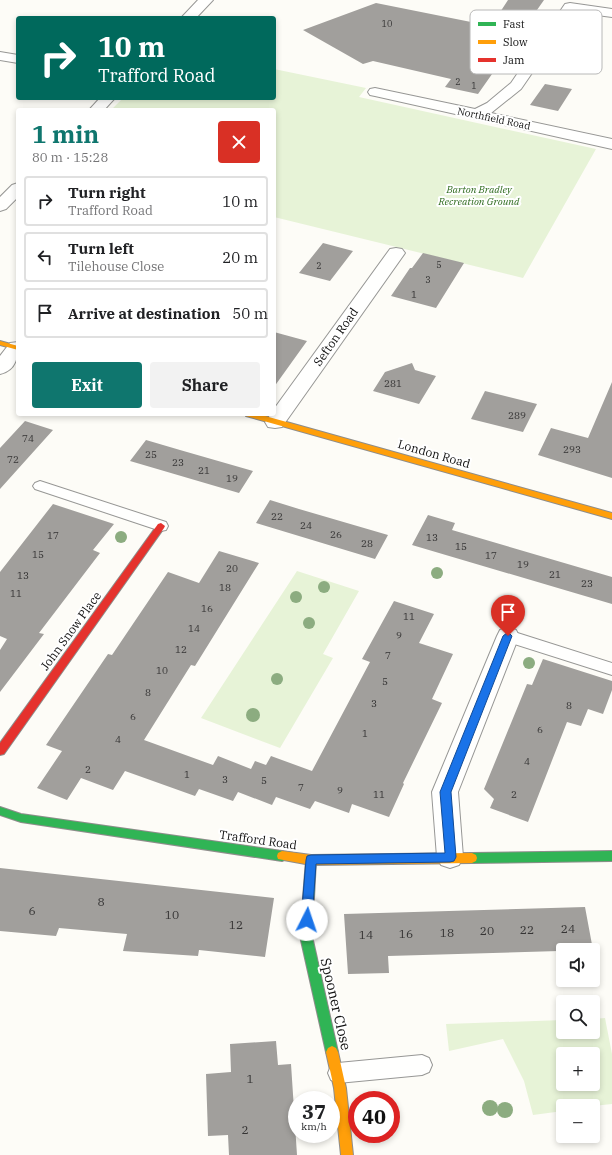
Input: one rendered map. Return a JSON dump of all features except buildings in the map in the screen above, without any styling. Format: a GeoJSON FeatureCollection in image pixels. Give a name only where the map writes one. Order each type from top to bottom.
{"type":"FeatureCollection","features":[{"type":"Feature","properties":{"kind":"street"},"geometry":{"type":"LineString","coordinates":[[190,16],[206,0]]}},
{"type":"Feature","properties":{"kind":"street"},"geometry":{"type":"LineString","coordinates":[[567,10],[570,6],[594,10]]}},
{"type":"Feature","properties":{"kind":"street"},"geometry":{"type":"LineString","coordinates":[[602,11],[612,13]]}},
{"type":"Feature","properties":{"kind":"street"},"geometry":{"type":"LineString","coordinates":[[0,56],[16,59]]}},
{"type":"Feature","properties":{"kind":"street"},"geometry":{"type":"LineString","coordinates":[[476,115],[492,106],[516,86],[524,74]]}},
{"type":"Feature","properties":{"kind":"street","name":"Northfield Road"},"geometry":{"type":"LineString","coordinates":[[375,92],[612,144]]}},
{"type":"Feature","properties":{"kind":"street"},"geometry":{"type":"LineString","coordinates":[[98,108],[106,100]]}},
{"type":"Feature","properties":{"kind":"street"},"geometry":{"type":"LineString","coordinates":[[0,206],[16,190]]}},
{"type":"Feature","properties":{"kind":"street","name":"Sefton Road"},"geometry":{"type":"LineString","coordinates":[[275,422],[396,252]]}},
{"type":"Feature","properties":{"kind":"street"},"geometry":{"type":"LineString","coordinates":[[0,368],[12,346]]}},
{"type":"Feature","properties":{"kind":"street","name":"London Road"},"geometry":{"type":"LineString","coordinates":[[256,416],[612,516]]}},
{"type":"Feature","properties":{"kind":"street","name":"John Snow Place"},"geometry":{"type":"LineString","coordinates":[[0,751],[161,526]]}},
{"type":"Feature","properties":{"kind":"street"},"geometry":{"type":"LineString","coordinates":[[450,857],[445,792],[508,636]]}},
{"type":"Feature","properties":{"kind":"street","name":"Trafford Road"},"geometry":{"type":"LineString","coordinates":[[0,811],[21,818],[311,860],[612,856]]}},
{"type":"Feature","properties":{"kind":"street","name":"Spooner Close"},"geometry":{"type":"LineString","coordinates":[[311,860],[306,936],[338,1073],[347,1155]]}},
{"type":"Feature","properties":{"kind":"lane"},"geometry":{"type":"LineString","coordinates":[[40,486],[161,526]]}},
{"type":"Feature","properties":{"kind":"lane"},"geometry":{"type":"LineString","coordinates":[[508,636],[612,669]]}},
{"type":"Feature","properties":{"kind":"lane"},"geometry":{"type":"LineString","coordinates":[[338,1073],[422,1066]]}},
{"type":"Feature","properties":{"kind":"green space","name":"Barton Bradley Recreation Ground"},"geometry":{"type":"Polygon","coordinates":[[[276,69],[366,88],[359,97],[596,149],[523,278],[276,217],[276,108],[113,108],[121,100],[276,100],[276,69]]]}},
{"type":"Feature","properties":{"kind":"green space"},"geometry":{"type":"Polygon","coordinates":[[[297,571],[359,591],[323,654],[333,658],[280,748],[201,718],[297,571]]]}},
{"type":"Feature","properties":{"kind":"green space"},"geometry":{"type":"Polygon","coordinates":[[[600,1018],[605,1018],[612,1054],[612,1104],[600,1105],[600,1099],[556,1099],[556,1112],[533,1115],[524,1081],[503,1039],[449,1051],[446,1024],[556,1020],[556,1039],[600,1039],[600,1018]]]}},
{"type":"Feature","properties":{"kind":"traffic: fast"},"geometry":{"type":"LineString","coordinates":[[0,811],[21,818],[282,856]]}},
{"type":"Feature","properties":{"kind":"traffic: fast"},"geometry":{"type":"LineString","coordinates":[[472,858],[612,856]]}},
{"type":"Feature","properties":{"kind":"traffic: fast"},"geometry":{"type":"LineString","coordinates":[[311,860],[306,936],[332,1052]]}},
{"type":"Feature","properties":{"kind":"traffic: slow"},"geometry":{"type":"LineString","coordinates":[[0,343],[16,347]]}},
{"type":"Feature","properties":{"kind":"traffic: slow"},"geometry":{"type":"LineString","coordinates":[[256,416],[612,516]]}},
{"type":"Feature","properties":{"kind":"traffic: slow"},"geometry":{"type":"LineString","coordinates":[[282,856],[311,860],[472,858]]}},
{"type":"Feature","properties":{"kind":"traffic: slow"},"geometry":{"type":"LineString","coordinates":[[332,1052],[340,1088],[347,1155]]}},
{"type":"Feature","properties":{"kind":"traffic: jam"},"geometry":{"type":"LineString","coordinates":[[0,751],[161,526]]}},
{"type":"Feature","properties":{"kind":"route"},"geometry":{"type":"LineString","coordinates":[[307,920],[311,860],[450,857],[445,792],[508,636]]}}]}
